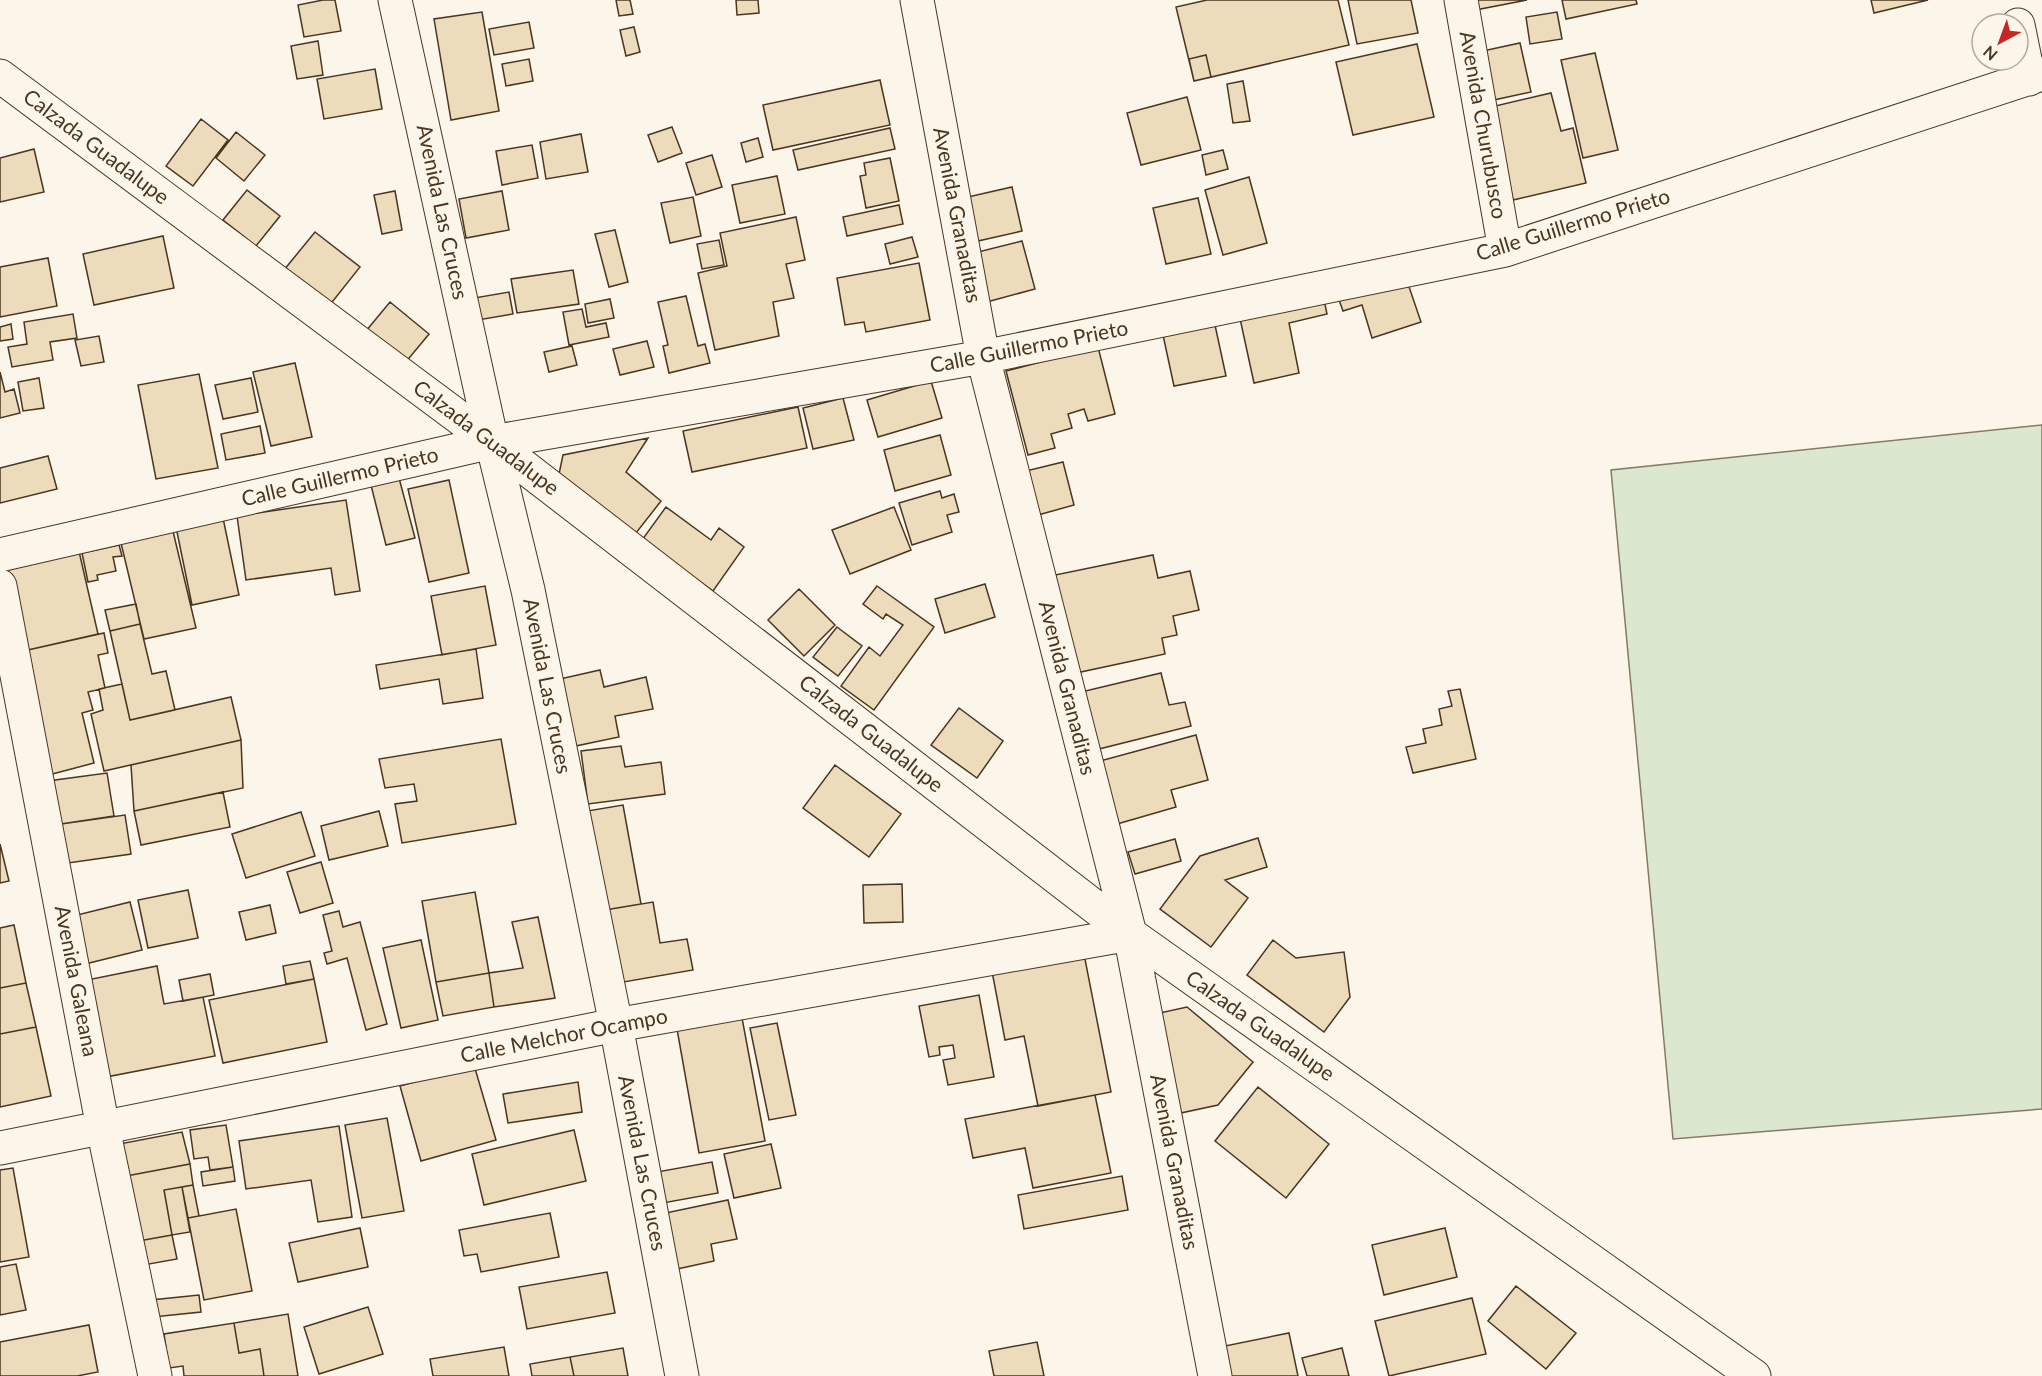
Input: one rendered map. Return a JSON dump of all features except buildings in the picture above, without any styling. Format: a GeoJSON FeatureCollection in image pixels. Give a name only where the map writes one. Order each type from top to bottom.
{"type":"FeatureCollection","features":[{"type":"Feature","properties":{"kind":"street","name":"Avenida Las Cruces"},"geometry":{"type":"LineString","coordinates":[[395,0],[492,442],[528,590],[616,1025],[682,1376]]}},
{"type":"Feature","properties":{"kind":"street","name":"Avenida Granaditas"},"geometry":{"type":"LineString","coordinates":[[917,0],[983,357],[1130,934],[1215,1376]]}},
{"type":"Feature","properties":{"kind":"street","name":"Avenida Churubusco"},"geometry":{"type":"LineString","coordinates":[[1461,0],[1505,250]]}},
{"type":"Feature","properties":{"kind":"street"},"geometry":{"type":"LineString","coordinates":[[2030,59],[2036,76]]}},
{"type":"Feature","properties":{"kind":"street","name":"Calzada Guadalupe"},"geometry":{"type":"LineString","coordinates":[[0,76],[492,442],[1130,934],[1747,1375]]}},
{"type":"Feature","properties":{"kind":"street","name":"Calle Guillermo Prieto"},"geometry":{"type":"LineString","coordinates":[[0,555],[492,442],[983,357],[1505,250],[2036,76]]}},
{"type":"Feature","properties":{"kind":"street","name":"Avenida Galeana"},"geometry":{"type":"LineString","coordinates":[[0,586],[103,1128],[155,1376]]}},
{"type":"Feature","properties":{"kind":"street","name":"Calle Melchor Ocampo"},"geometry":{"type":"LineString","coordinates":[[0,1148],[616,1025],[1130,934]]}},
{"type":"Feature","properties":{"kind":"green space"},"geometry":{"type":"Polygon","coordinates":[[[2042,425],[2042,1109],[1673,1139],[1611,470],[2042,425]]]}}]}
